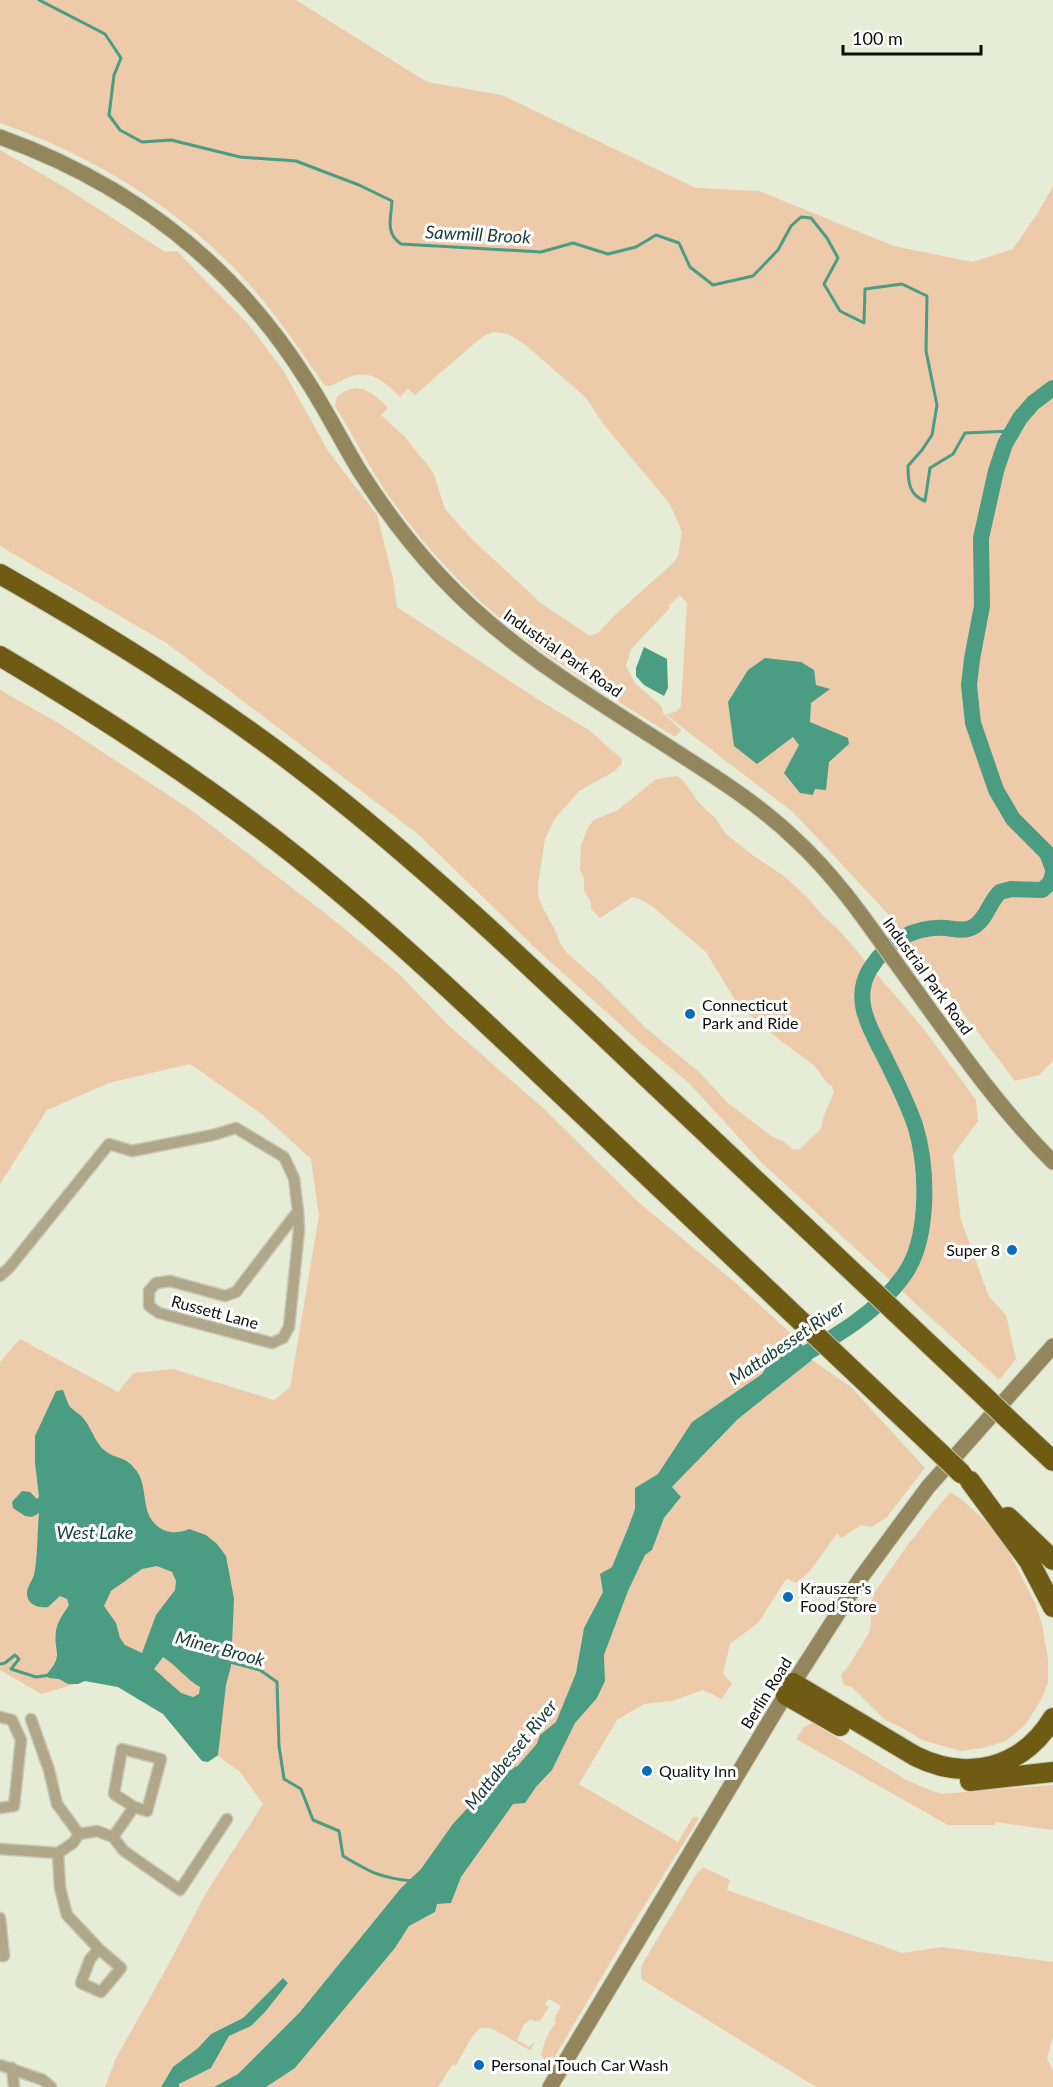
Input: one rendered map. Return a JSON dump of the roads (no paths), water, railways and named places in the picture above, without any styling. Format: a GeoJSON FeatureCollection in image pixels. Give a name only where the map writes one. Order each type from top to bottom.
{"type":"FeatureCollection","features":[{"type":"Feature","properties":{"kind":"highway"},"geometry":{"type":"LineString","coordinates":[[0,574],[91,627],[178,682],[266,743],[433,877],[1053,1461]]}},
{"type":"Feature","properties":{"kind":"highway"},"geometry":{"type":"LineString","coordinates":[[0,656],[98,715],[174,766],[264,831],[342,894],[445,985],[1053,1560]]}},
{"type":"Feature","properties":{"kind":"highway"},"geometry":{"type":"LineString","coordinates":[[966,1478],[1029,1561],[1053,1607]]}},
{"type":"Feature","properties":{"kind":"highway"},"geometry":{"type":"LineString","coordinates":[[789,1689],[915,1756],[951,1769],[976,1769],[1009,1759],[1038,1739],[1053,1718]]}},
{"type":"Feature","properties":{"kind":"highway"},"geometry":{"type":"LineString","coordinates":[[789,1689],[915,1770],[941,1779],[970,1781],[1053,1772]]}},
{"type":"Feature","properties":{"kind":"street","name":"Industrial Park Road"},"geometry":{"type":"LineString","coordinates":[[0,136],[58,160],[130,199],[198,250],[229,279],[284,345],[378,500],[441,578],[490,623],[542,665],[724,783],[767,814],[811,855],[870,926],[985,1085],[1023,1131],[1053,1162]]}},
{"type":"Feature","properties":{"kind":"street","name":"Russett Lane"},"geometry":{"type":"LineString","coordinates":[[0,1276],[9,1268],[109,1144],[132,1151],[213,1135],[236,1128],[284,1157],[294,1179],[298,1211],[299,1230],[289,1327],[283,1338],[272,1343],[159,1313],[149,1306],[149,1291],[156,1283],[170,1281],[225,1296],[236,1292],[298,1211]]}},
{"type":"Feature","properties":{"kind":"street","name":"Berlin Road"},"geometry":{"type":"LineString","coordinates":[[550,2087],[789,1689],[847,1598],[898,1525],[962,1448],[1053,1346]]}},
{"type":"Feature","properties":{"kind":"street"},"geometry":{"type":"LineString","coordinates":[[0,1717],[12,1720],[21,1740],[14,1806],[0,1808]]}},
{"type":"Feature","properties":{"kind":"street"},"geometry":{"type":"LineString","coordinates":[[31,1719],[49,1770],[57,1804],[79,1834]]}},
{"type":"Feature","properties":{"kind":"street"},"geometry":{"type":"LineString","coordinates":[[122,1749],[161,1759],[147,1811],[134,1807],[114,1794],[122,1749]]}},
{"type":"Feature","properties":{"kind":"street"},"geometry":{"type":"LineString","coordinates":[[113,1837],[134,1807]]}},
{"type":"Feature","properties":{"kind":"street"},"geometry":{"type":"LineString","coordinates":[[0,1850],[58,1853],[73,1843],[79,1834],[97,1831],[113,1837],[124,1851],[180,1890],[227,1819]]}},
{"type":"Feature","properties":{"kind":"street"},"geometry":{"type":"LineString","coordinates":[[58,1853],[60,1888],[67,1915],[99,1949]]}},
{"type":"Feature","properties":{"kind":"street"},"geometry":{"type":"LineString","coordinates":[[0,1918],[4,1956],[0,1956]]}},
{"type":"Feature","properties":{"kind":"street"},"geometry":{"type":"LineString","coordinates":[[0,2065],[43,2080],[51,2087]]}},
{"type":"Feature","properties":{"kind":"street"},"geometry":{"type":"LineString","coordinates":[[12,2068],[15,2087]]}},
{"type":"Feature","properties":{"kind":"water"},"geometry":{"type":"Polygon","coordinates":[[[644,647],[667,659],[668,688],[664,696],[644,685],[636,676],[636,668],[644,647]]]}},
{"type":"Feature","properties":{"kind":"water"},"geometry":{"type":"Polygon","coordinates":[[[765,658],[801,662],[814,670],[816,685],[830,689],[811,703],[810,722],[848,738],[849,744],[829,762],[826,790],[815,789],[813,795],[800,793],[784,773],[799,745],[793,737],[757,764],[734,746],[728,702],[748,670],[765,658]]]}},
{"type":"Feature","properties":{"kind":"water"},"geometry":{"type":"Polygon","coordinates":[[[801,1343],[812,1360],[738,1419],[672,1487],[681,1497],[664,1518],[652,1550],[645,1555],[628,1591],[604,1655],[605,1681],[597,1698],[575,1723],[552,1770],[525,1803],[513,1804],[461,1877],[451,1903],[437,1904],[435,1912],[409,1926],[395,1948],[295,2068],[266,2087],[214,2087],[238,2074],[300,2012],[401,1888],[421,1869],[452,1825],[485,1789],[516,1766],[518,1769],[507,1777],[512,1783],[528,1768],[540,1735],[556,1722],[576,1673],[584,1628],[603,1592],[600,1574],[612,1567],[628,1528],[635,1509],[635,1488],[658,1474],[692,1422],[762,1374],[774,1354],[801,1343]]]}},
{"type":"Feature","properties":{"kind":"water","name":"West Lake"},"geometry":{"type":"Polygon","coordinates":[[[63,1390],[70,1407],[84,1419],[104,1450],[125,1460],[135,1469],[142,1482],[150,1518],[155,1524],[167,1531],[180,1532],[189,1529],[206,1535],[226,1556],[234,1599],[231,1666],[226,1685],[218,1755],[208,1762],[202,1761],[163,1714],[118,1687],[85,1681],[68,1684],[46,1675],[57,1658],[56,1631],[69,1605],[67,1599],[60,1596],[48,1607],[40,1607],[31,1603],[27,1597],[27,1591],[34,1575],[39,1513],[32,1517],[25,1516],[13,1508],[12,1502],[22,1491],[30,1492],[37,1499],[39,1497],[35,1436],[56,1391],[63,1390]],[[157,1566],[142,1569],[111,1591],[104,1606],[116,1623],[120,1638],[125,1645],[142,1653],[156,1615],[175,1590],[176,1581],[172,1572],[157,1566]],[[163,1657],[154,1669],[181,1693],[193,1697],[199,1694],[200,1687],[163,1657]]]}},
{"type":"Feature","properties":{"kind":"water"},"geometry":{"type":"Polygon","coordinates":[[[283,1978],[288,1983],[265,2012],[251,2026],[229,2036],[211,2068],[179,2084],[179,2087],[161,2087],[173,2067],[198,2048],[211,2034],[243,2018],[283,1978]]]}},
{"type":"Feature","properties":{"kind":"waterway","name":"Sawmill Brook"},"geometry":{"type":"LineString","coordinates":[[39,0],[105,34],[121,58],[114,75],[109,115],[120,130],[142,142],[171,140],[240,157],[296,161],[359,185],[392,201],[391,230],[401,244],[541,252],[573,243],[608,254],[636,247],[656,235],[679,243],[690,267],[713,285],[753,276],[778,250],[791,226],[801,217],[811,218],[827,238],[838,258],[824,284],[840,311],[864,323],[865,289],[902,284],[927,296],[926,351],[937,405],[932,435],[908,466],[909,483],[913,492],[925,501],[930,468],[953,454],[965,433],[1012,431]]}},
{"type":"Feature","properties":{"kind":"waterway","name":"Mattabesset River"},"geometry":{"type":"LineString","coordinates":[[1053,388],[1033,403],[1020,418],[1005,444],[996,471],[981,538],[982,606],[969,685],[973,723],[996,790],[1013,819],[1047,853],[1053,869]]}},
{"type":"Feature","properties":{"kind":"waterway","name":"Mattabesset River"},"geometry":{"type":"LineString","coordinates":[[789,1363],[851,1325],[880,1302],[904,1275],[919,1242],[924,1202],[919,1142],[908,1108],[865,1015],[862,992],[870,969],[884,951],[902,938],[934,928],[970,929],[982,920],[1000,892],[1011,889],[1042,890],[1050,883],[1053,873]]}},
{"type":"Feature","properties":{"kind":"waterway","name":"Miner Brook"},"geometry":{"type":"LineString","coordinates":[[0,1664],[15,1655],[19,1659],[11,1669],[36,1677],[50,1675]]}},
{"type":"Feature","properties":{"kind":"waterway","name":"Miner Brook"},"geometry":{"type":"LineString","coordinates":[[230,1662],[260,1670],[277,1682],[279,1746],[284,1779],[301,1789],[313,1820],[339,1831],[343,1856],[376,1873],[412,1881]]}},
{"type":"Feature","properties":{"kind":"waterway","name":"Mattabesset River"},"geometry":{"type":"LineString","coordinates":[[501,1797],[543,1749]]}},
{"type":"Feature","properties":{"kind":"place","name":"Connecticut Park and Ride"},"geometry":{"type":"Point","coordinates":[690,1014]}},
{"type":"Feature","properties":{"kind":"place","name":"Super 8"},"geometry":{"type":"Point","coordinates":[1012,1250]}},
{"type":"Feature","properties":{"kind":"place","name":"Krauszer's Food Store"},"geometry":{"type":"Point","coordinates":[788,1597]}},
{"type":"Feature","properties":{"kind":"place","name":"Quality Inn"},"geometry":{"type":"Point","coordinates":[647,1771]}},
{"type":"Feature","properties":{"kind":"place","name":"Personal Touch Car Wash"},"geometry":{"type":"Point","coordinates":[479,2065]}}]}
